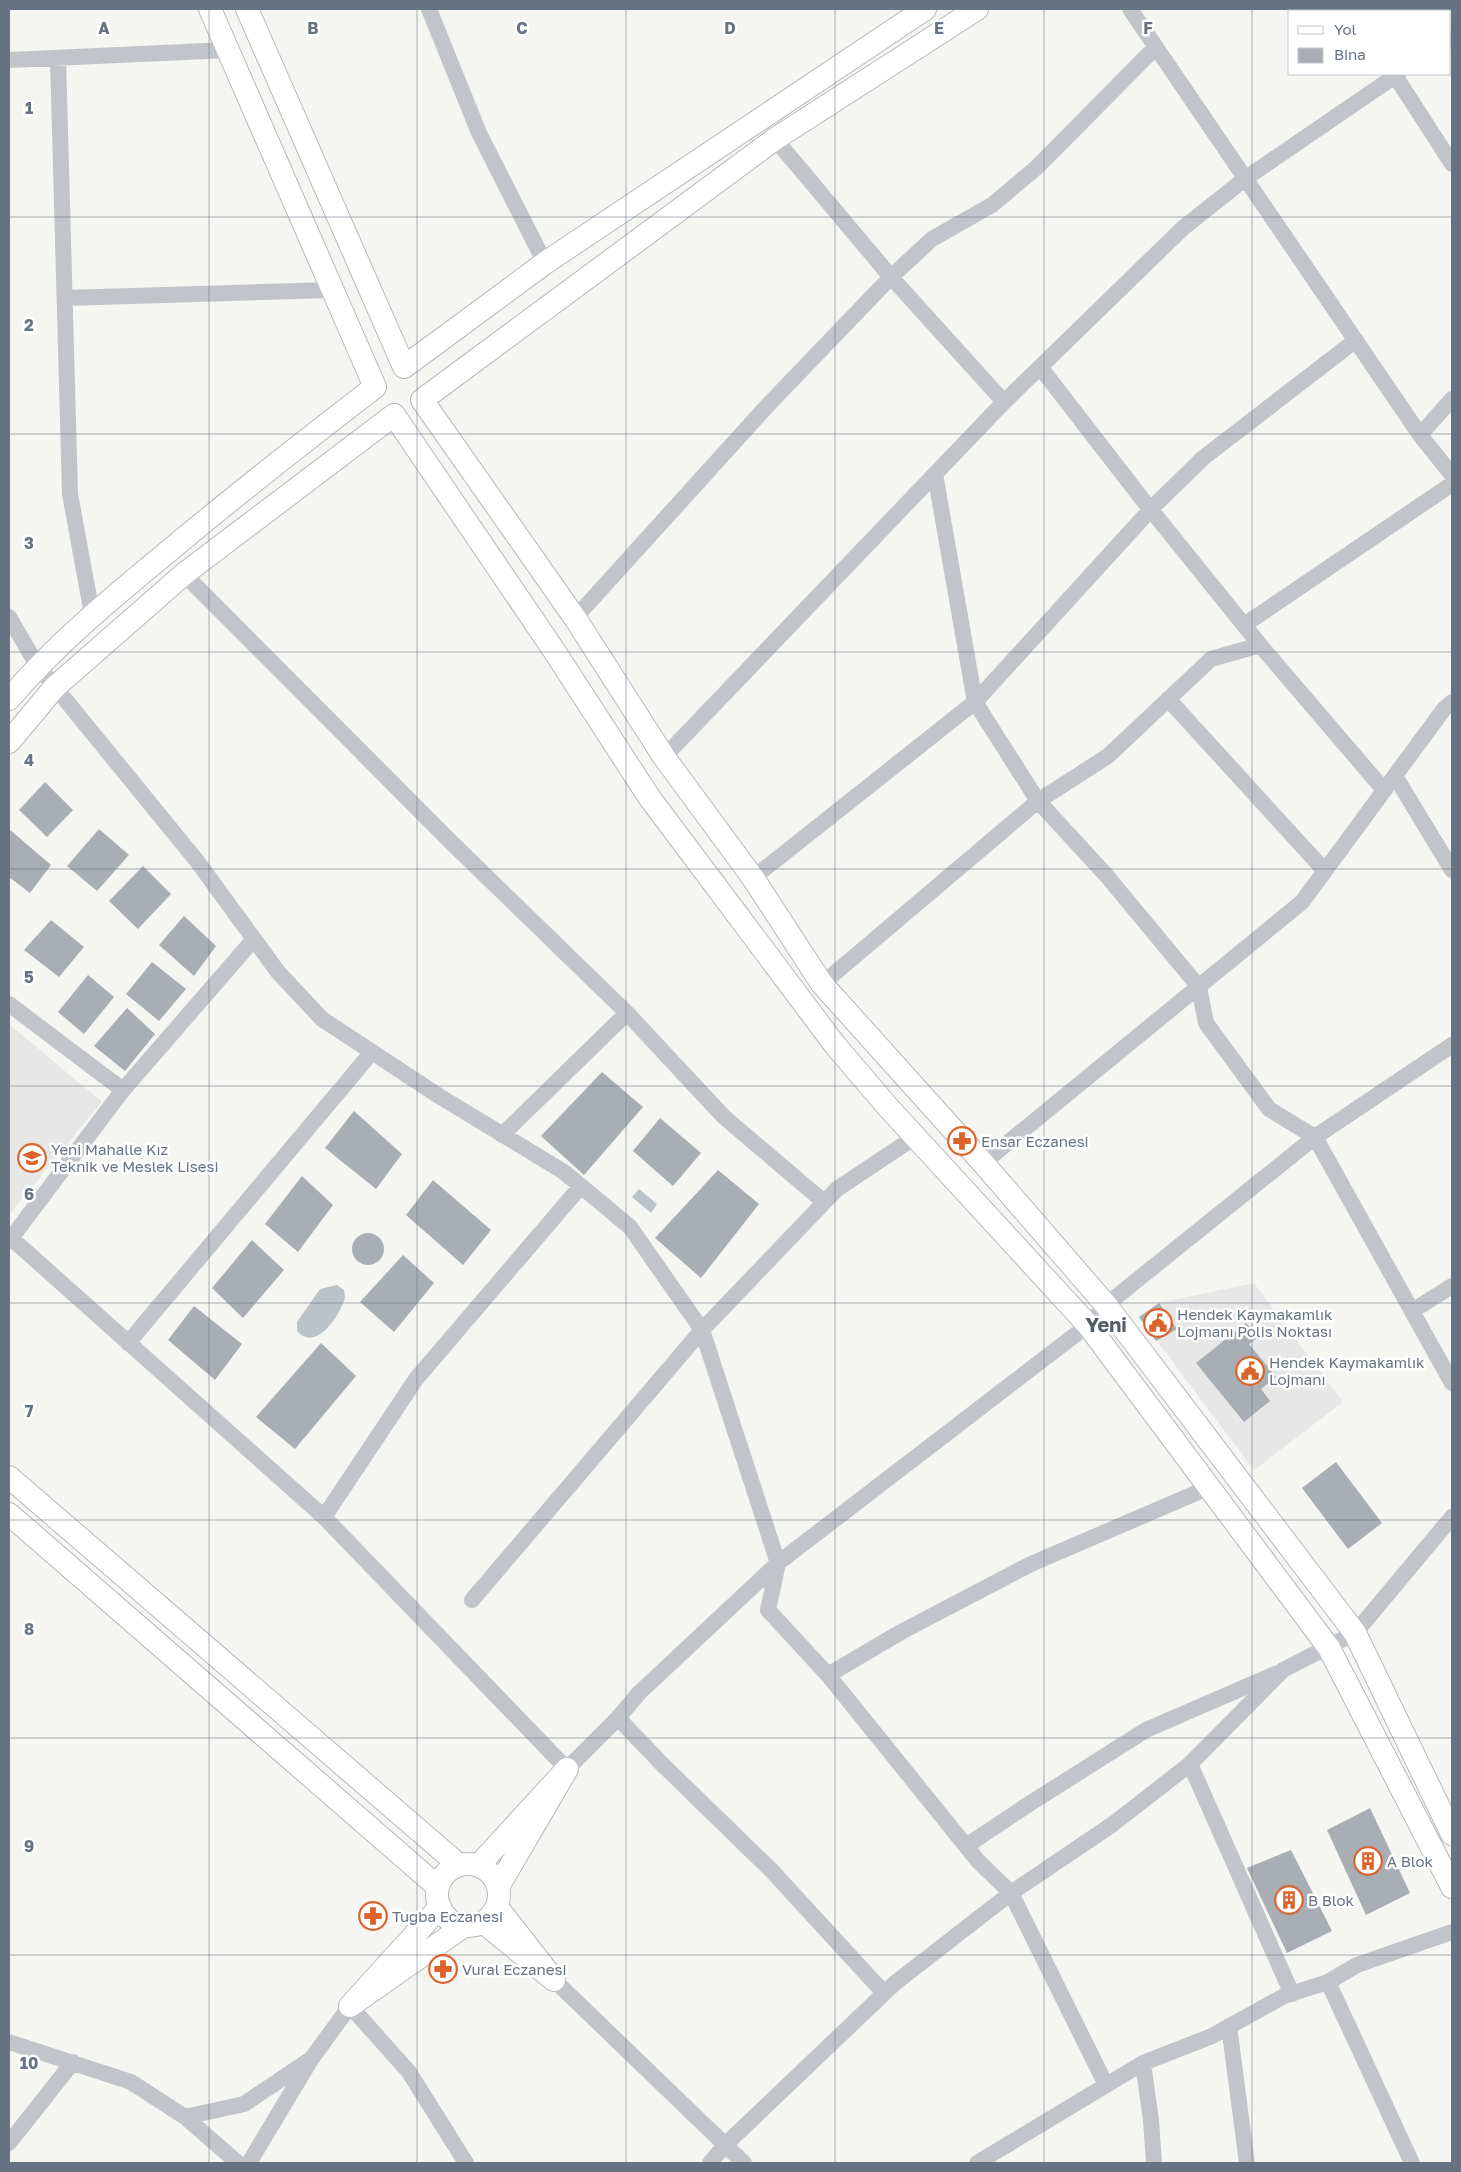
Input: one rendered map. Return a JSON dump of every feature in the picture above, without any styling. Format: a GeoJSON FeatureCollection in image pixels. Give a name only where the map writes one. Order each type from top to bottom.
{"type":"FeatureCollection","features":[{"type":"Feature","properties":{"kind":"main road"},"geometry":{"type":"LineString","coordinates":[[210,9],[375,387]]}},
{"type":"Feature","properties":{"kind":"main road"},"geometry":{"type":"LineString","coordinates":[[247,9],[404,367]]}},
{"type":"Feature","properties":{"kind":"main road"},"geometry":{"type":"LineString","coordinates":[[422,400],[775,139],[977,9]]}},
{"type":"Feature","properties":{"kind":"main road"},"geometry":{"type":"LineString","coordinates":[[404,367],[545,263],[920,10]]}},
{"type":"Feature","properties":{"kind":"main road"},"geometry":{"type":"LineString","coordinates":[[9,742],[56,687],[184,574],[394,415],[407,414],[419,406],[422,400],[422,383],[412,370],[404,367],[389,368],[382,373],[375,387],[374,394],[381,408],[394,415],[553,649],[649,797],[835,1045],[915,1137],[1088,1325],[1329,1648],[1452,1887]]}},
{"type":"Feature","properties":{"kind":"main road"},"geometry":{"type":"LineString","coordinates":[[9,699],[38,666],[92,614],[255,479],[375,387]]}},
{"type":"Feature","properties":{"kind":"main road"},"geometry":{"type":"LineString","coordinates":[[422,400],[575,618],[664,757],[753,878],[822,984],[983,1163],[1106,1305],[1355,1633],[1452,1834]]}},
{"type":"Feature","properties":{"kind":"main road"},"geometry":{"type":"LineString","coordinates":[[9,1477],[469,1865],[488,1870],[485,1910],[554,1980]]}},
{"type":"Feature","properties":{"kind":"main road"},"geometry":{"type":"LineString","coordinates":[[9,1514],[439,1897],[454,1922],[485,1910]]}},
{"type":"Feature","properties":{"kind":"main road"},"geometry":{"type":"LineString","coordinates":[[350,2006],[439,1897],[442,1878],[469,1865],[567,1769]]}},
{"type":"Feature","properties":{"kind":"main road"},"geometry":{"type":"LineString","coordinates":[[350,2006],[485,1910],[567,1769]]}},
{"type":"Feature","properties":{"kind":"street"},"geometry":{"type":"LineString","coordinates":[[428,9],[478,133],[545,263]]}},
{"type":"Feature","properties":{"kind":"street"},"geometry":{"type":"LineString","coordinates":[[1130,9],[1420,435],[1452,475]]}},
{"type":"Feature","properties":{"kind":"street"},"geometry":{"type":"LineString","coordinates":[[575,618],[767,406],[891,276],[932,239],[992,205],[1036,168],[1156,46]]}},
{"type":"Feature","properties":{"kind":"street"},"geometry":{"type":"LineString","coordinates":[[9,60],[228,50]]}},
{"type":"Feature","properties":{"kind":"street"},"geometry":{"type":"LineString","coordinates":[[58,58],[70,494],[92,614]]}},
{"type":"Feature","properties":{"kind":"street"},"geometry":{"type":"LineString","coordinates":[[664,757],[1004,402],[1183,228],[1246,178],[1395,75]]}},
{"type":"Feature","properties":{"kind":"street"},"geometry":{"type":"LineString","coordinates":[[1397,75],[1452,164]]}},
{"type":"Feature","properties":{"kind":"street"},"geometry":{"type":"LineString","coordinates":[[775,139],[891,276],[1004,402]]}},
{"type":"Feature","properties":{"kind":"street"},"geometry":{"type":"LineString","coordinates":[[65,298],[332,290]]}},
{"type":"Feature","properties":{"kind":"street"},"geometry":{"type":"LineString","coordinates":[[753,878],[975,702],[1151,509],[1203,458],[1356,340]]}},
{"type":"Feature","properties":{"kind":"street"},"geometry":{"type":"LineString","coordinates":[[1040,367],[1260,645],[1384,790]]}},
{"type":"Feature","properties":{"kind":"street"},"geometry":{"type":"LineString","coordinates":[[1420,435],[1452,400]]}},
{"type":"Feature","properties":{"kind":"street"},"geometry":{"type":"LineString","coordinates":[[935,474],[975,702],[1038,800],[1106,875],[1200,987],[1206,1023],[1269,1109],[1315,1137],[1452,1383]]}},
{"type":"Feature","properties":{"kind":"street"},"geometry":{"type":"LineString","coordinates":[[1244,625],[1452,484]]}},
{"type":"Feature","properties":{"kind":"street"},"geometry":{"type":"LineString","coordinates":[[184,574],[450,841],[627,1013],[724,1117],[824,1202]]}},
{"type":"Feature","properties":{"kind":"street"},"geometry":{"type":"LineString","coordinates":[[9,617],[38,666],[197,860],[278,972],[322,1020],[502,1135],[564,1172],[630,1228],[702,1330],[778,1563],[768,1610],[828,1676],[966,1846],[1011,1893],[1106,2085]]}},
{"type":"Feature","properties":{"kind":"street"},"geometry":{"type":"LineString","coordinates":[[822,984],[1038,800],[1108,756],[1211,659],[1260,645]]}},
{"type":"Feature","properties":{"kind":"street"},"geometry":{"type":"LineString","coordinates":[[1168,699],[1325,871]]}},
{"type":"Feature","properties":{"kind":"street"},"geometry":{"type":"LineString","coordinates":[[983,1163],[1302,902],[1444,709],[1452,702]]}},
{"type":"Feature","properties":{"kind":"street"},"geometry":{"type":"LineString","coordinates":[[1395,776],[1452,870]]}},
{"type":"Feature","properties":{"kind":"street"},"geometry":{"type":"LineString","coordinates":[[254,939],[123,1090],[10,1240],[324,1517],[567,1769],[618,1718],[639,1693],[778,1563],[1088,1325],[1106,1305],[1315,1137],[1452,1045]]}},
{"type":"Feature","properties":{"kind":"street"},"geometry":{"type":"LineString","coordinates":[[9,1004],[123,1090]]}},
{"type":"Feature","properties":{"kind":"street"},"geometry":{"type":"LineString","coordinates":[[502,1135],[627,1013]]}},
{"type":"Feature","properties":{"kind":"street"},"geometry":{"type":"LineString","coordinates":[[128,1343],[372,1052]]}},
{"type":"Feature","properties":{"kind":"street"},"geometry":{"type":"LineString","coordinates":[[472,1600],[702,1330],[836,1189],[915,1137]]}},
{"type":"Feature","properties":{"kind":"street"},"geometry":{"type":"LineString","coordinates":[[324,1517],[416,1379],[581,1186]]}},
{"type":"Feature","properties":{"kind":"street"},"geometry":{"type":"LineString","coordinates":[[1412,1311],[1452,1286]]}},
{"type":"Feature","properties":{"kind":"street"},"geometry":{"type":"LineString","coordinates":[[828,1676],[901,1632],[1031,1564],[1210,1487]]}},
{"type":"Feature","properties":{"kind":"street"},"geometry":{"type":"LineString","coordinates":[[966,1846],[1146,1730],[1283,1670],[1355,1633],[1452,1517]]}},
{"type":"Feature","properties":{"kind":"street"},"geometry":{"type":"LineString","coordinates":[[710,2163],[725,2146],[884,1993],[1011,1893],[1112,1824],[1190,1764],[1283,1670]]}},
{"type":"Feature","properties":{"kind":"street"},"geometry":{"type":"LineString","coordinates":[[618,1718],[661,1764],[772,1871],[884,1993]]}},
{"type":"Feature","properties":{"kind":"street"},"geometry":{"type":"LineString","coordinates":[[1190,1764],[1292,1994]]}},
{"type":"Feature","properties":{"kind":"street"},"geometry":{"type":"LineString","coordinates":[[976,2163],[1142,2063],[1229,2026],[1292,1994],[1328,1982],[1357,1965],[1452,1932]]}},
{"type":"Feature","properties":{"kind":"street"},"geometry":{"type":"LineString","coordinates":[[554,1980],[744,2163]]}},
{"type":"Feature","properties":{"kind":"street"},"geometry":{"type":"LineString","coordinates":[[1328,1982],[1412,2163]]}},
{"type":"Feature","properties":{"kind":"street"},"geometry":{"type":"LineString","coordinates":[[9,2042],[131,2082],[185,2117],[240,2163],[350,2006],[409,2072],[466,2163]]}},
{"type":"Feature","properties":{"kind":"street"},"geometry":{"type":"LineString","coordinates":[[1229,2026],[1247,2163]]}},
{"type":"Feature","properties":{"kind":"street"},"geometry":{"type":"LineString","coordinates":[[185,2117],[244,2104],[312,2058]]}},
{"type":"Feature","properties":{"kind":"street"},"geometry":{"type":"LineString","coordinates":[[9,2144],[73,2062]]}},
{"type":"Feature","properties":{"kind":"street"},"geometry":{"type":"LineString","coordinates":[[1142,2063],[1151,2120],[1154,2163]]}},
{"type":"Feature","properties":{"kind":"shaded area","name":"Yeni Mahalle Kız Teknik ve Meslek Lisesi"},"geometry":{"type":"Polygon","coordinates":[[[9,1024],[102,1102],[9,1215],[9,1024]]]}},
{"type":"Feature","properties":{"kind":"shaded area"},"geometry":{"type":"Polygon","coordinates":[[[639,1189],[657,1204],[651,1213],[632,1197],[639,1189]]]}},
{"type":"Feature","properties":{"kind":"shaded area","name":"Hendek Kaymakamlık Lojmanı"},"geometry":{"type":"Polygon","coordinates":[[[1254,1283],[1343,1402],[1254,1470],[1139,1317],[1159,1303],[1254,1283]]]}},
{"type":"Feature","properties":{"kind":"shaded area"},"geometry":{"type":"Polygon","coordinates":[[[337,1285],[344,1290],[345,1298],[333,1322],[319,1335],[312,1338],[304,1337],[297,1331],[297,1322],[320,1289],[337,1285]]]}},
{"type":"Feature","properties":{"kind":"building"},"geometry":{"type":"Polygon","coordinates":[[[45,782],[73,810],[47,837],[19,810],[45,782]]]}},
{"type":"Feature","properties":{"kind":"building"},"geometry":{"type":"Polygon","coordinates":[[[9,829],[51,865],[30,893],[9,877],[9,829]]]}},
{"type":"Feature","properties":{"kind":"building"},"geometry":{"type":"Polygon","coordinates":[[[99,829],[129,855],[97,891],[67,866],[99,829]]]}},
{"type":"Feature","properties":{"kind":"building"},"geometry":{"type":"Polygon","coordinates":[[[143,866],[171,894],[138,929],[109,901],[143,866]]]}},
{"type":"Feature","properties":{"kind":"building"},"geometry":{"type":"Polygon","coordinates":[[[184,916],[216,946],[194,976],[159,945],[184,916]]]}},
{"type":"Feature","properties":{"kind":"building"},"geometry":{"type":"Polygon","coordinates":[[[51,920],[84,947],[59,977],[24,950],[51,920]]]}},
{"type":"Feature","properties":{"kind":"building"},"geometry":{"type":"Polygon","coordinates":[[[152,962],[186,989],[159,1021],[126,994],[152,962]]]}},
{"type":"Feature","properties":{"kind":"building"},"geometry":{"type":"Polygon","coordinates":[[[88,975],[114,997],[84,1034],[58,1012],[88,975]]]}},
{"type":"Feature","properties":{"kind":"building"},"geometry":{"type":"Polygon","coordinates":[[[127,1008],[155,1034],[125,1071],[94,1046],[127,1008]]]}},
{"type":"Feature","properties":{"kind":"building"},"geometry":{"type":"Polygon","coordinates":[[[602,1072],[643,1107],[584,1175],[541,1136],[602,1072]]]}},
{"type":"Feature","properties":{"kind":"building"},"geometry":{"type":"Polygon","coordinates":[[[354,1111],[402,1154],[376,1189],[325,1148],[354,1111]]]}},
{"type":"Feature","properties":{"kind":"building"},"geometry":{"type":"Polygon","coordinates":[[[660,1118],[701,1153],[673,1186],[633,1151],[660,1118]]]}},
{"type":"Feature","properties":{"kind":"building"},"geometry":{"type":"Polygon","coordinates":[[[718,1170],[759,1204],[701,1278],[655,1238],[718,1170]]]}},
{"type":"Feature","properties":{"kind":"building"},"geometry":{"type":"Polygon","coordinates":[[[302,1176],[333,1205],[298,1252],[265,1224],[302,1176]]]}},
{"type":"Feature","properties":{"kind":"building"},"geometry":{"type":"Polygon","coordinates":[[[433,1180],[491,1230],[463,1265],[406,1215],[433,1180]]]}},
{"type":"Feature","properties":{"kind":"building"},"geometry":{"type":"Polygon","coordinates":[[[368,1233],[380,1237],[384,1249],[380,1261],[368,1265],[356,1261],[352,1249],[356,1237],[368,1233]]]}},
{"type":"Feature","properties":{"kind":"building"},"geometry":{"type":"Polygon","coordinates":[[[252,1240],[284,1270],[243,1318],[212,1288],[252,1240]]]}},
{"type":"Feature","properties":{"kind":"building"},"geometry":{"type":"Polygon","coordinates":[[[403,1255],[434,1283],[394,1332],[360,1302],[403,1255]]]}},
{"type":"Feature","properties":{"kind":"building","name":"Hendek Kaymakamlık Lojmanı Polis Noktası"},"geometry":{"type":"Polygon","coordinates":[[[1159,1303],[1177,1329],[1156,1341],[1139,1317],[1159,1303]]]}},
{"type":"Feature","properties":{"kind":"building"},"geometry":{"type":"Polygon","coordinates":[[[194,1306],[242,1344],[215,1380],[168,1340],[194,1306]]]}},
{"type":"Feature","properties":{"kind":"building","name":"Hendek Kaymakamlık Lojmanı"},"geometry":{"type":"Polygon","coordinates":[[[1246,1323],[1258,1337],[1249,1344],[1276,1377],[1261,1389],[1270,1401],[1244,1422],[1196,1363],[1246,1323]]]}},
{"type":"Feature","properties":{"kind":"building"},"geometry":{"type":"Polygon","coordinates":[[[321,1343],[356,1376],[295,1449],[256,1417],[321,1343]]]}},
{"type":"Feature","properties":{"kind":"building"},"geometry":{"type":"Polygon","coordinates":[[[1336,1462],[1382,1523],[1348,1549],[1302,1488],[1336,1462]]]}},
{"type":"Feature","properties":{"kind":"building","name":"A Blok"},"geometry":{"type":"Polygon","coordinates":[[[1370,1808],[1410,1893],[1366,1915],[1327,1830],[1370,1808]]]}},
{"type":"Feature","properties":{"kind":"building","name":"B Blok"},"geometry":{"type":"Polygon","coordinates":[[[1291,1850],[1332,1931],[1287,1953],[1247,1868],[1291,1850]]]}},
{"type":"Feature","properties":{"kind":"place","name":"Ensar Eczanesi"},"geometry":{"type":"Point","coordinates":[962,1141]}},
{"type":"Feature","properties":{"kind":"place","name":"Yeni Mahalle Kız Teknik ve Meslek Lisesi"},"geometry":{"type":"Point","coordinates":[32,1158]}},
{"type":"Feature","properties":{"kind":"place","name":"Hendek Kaymakamlık Lojmanı Polis Noktası"},"geometry":{"type":"Point","coordinates":[1158,1323]}},
{"type":"Feature","properties":{"kind":"place","name":"Hendek Kaymakamlık Lojmanı"},"geometry":{"type":"Point","coordinates":[1250,1371]}},
{"type":"Feature","properties":{"kind":"place","name":"A Blok"},"geometry":{"type":"Point","coordinates":[1368,1861]}},
{"type":"Feature","properties":{"kind":"place","name":"B Blok"},"geometry":{"type":"Point","coordinates":[1289,1900]}},
{"type":"Feature","properties":{"kind":"place","name":"Tuğba Eczanesi"},"geometry":{"type":"Point","coordinates":[373,1916]}},
{"type":"Feature","properties":{"kind":"place","name":"Vural Eczanesi"},"geometry":{"type":"Point","coordinates":[443,1969]}},
{"type":"Feature","properties":{"kind":"district","name":"Yeni"},"geometry":{"type":"Point","coordinates":[1106,1324]}}]}
